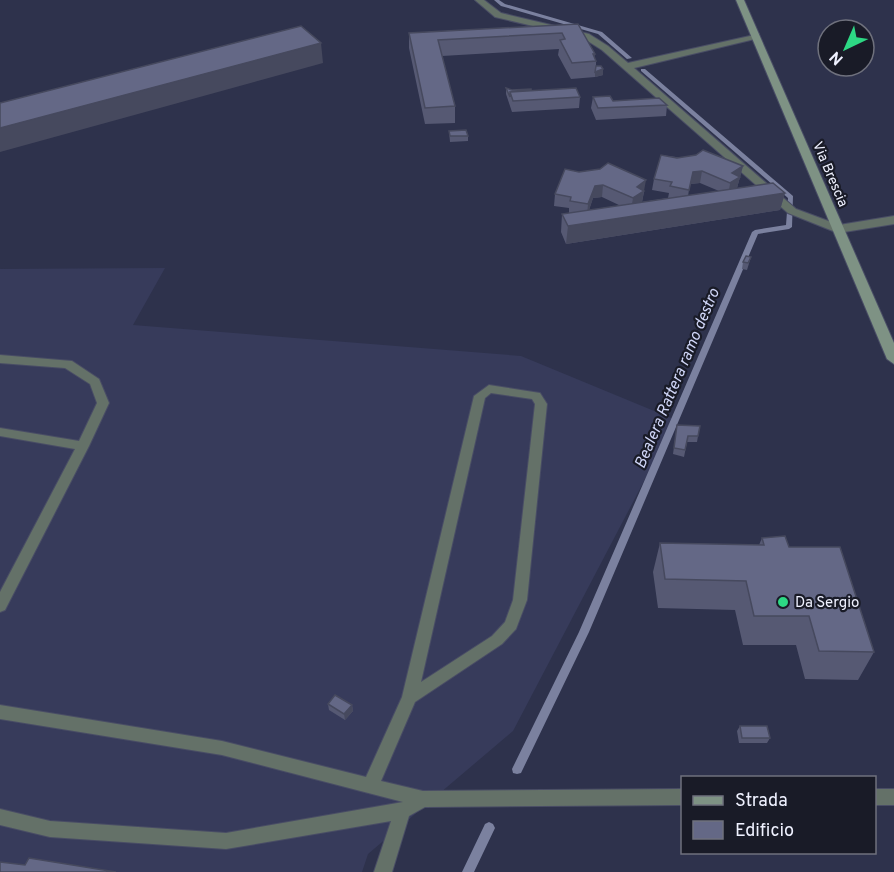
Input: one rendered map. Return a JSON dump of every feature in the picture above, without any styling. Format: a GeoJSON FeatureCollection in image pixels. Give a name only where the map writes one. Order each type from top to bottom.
{"type":"FeatureCollection","features":[{"type":"Feature","properties":{"kind":"main road","name":"Via Brescia"},"geometry":{"type":"LineString","coordinates":[[740,0],[894,359]]}},
{"type":"Feature","properties":{"kind":"street"},"geometry":{"type":"LineString","coordinates":[[479,0],[498,15],[586,36],[605,48],[788,207],[838,229],[894,220]]}},
{"type":"Feature","properties":{"kind":"street"},"geometry":{"type":"LineString","coordinates":[[625,67],[756,36]]}},
{"type":"Feature","properties":{"kind":"lane"},"geometry":{"type":"LineString","coordinates":[[0,359],[68,364],[95,382],[103,402],[83,446],[0,606]]}},
{"type":"Feature","properties":{"kind":"lane"},"geometry":{"type":"LineString","coordinates":[[370,787],[410,697],[480,396],[489,389],[536,396],[541,404],[520,600],[510,625],[497,640],[410,697]]}},
{"type":"Feature","properties":{"kind":"lane"},"geometry":{"type":"LineString","coordinates":[[0,432],[83,446]]}},
{"type":"Feature","properties":{"kind":"lane"},"geometry":{"type":"LineString","coordinates":[[0,712],[222,748],[423,799],[681,797]]}},
{"type":"Feature","properties":{"kind":"lane"},"geometry":{"type":"LineString","coordinates":[[876,797],[894,797]]}},
{"type":"Feature","properties":{"kind":"lane"},"geometry":{"type":"LineString","coordinates":[[0,817],[50,829],[225,841],[402,811],[423,799]]}},
{"type":"Feature","properties":{"kind":"lane"},"geometry":{"type":"LineString","coordinates":[[383,872],[402,811]]}},
{"type":"Feature","properties":{"kind":"shaded area"},"geometry":{"type":"Polygon","coordinates":[[[165,268],[133,325],[521,356],[676,420],[513,731],[368,854],[362,872],[0,872],[0,269],[165,268]]]}},
{"type":"Feature","properties":{"kind":"building"},"geometry":{"type":"Polygon","coordinates":[[[578,24],[595,54],[593,54],[596,61],[572,63],[560,40],[565,39],[562,33],[438,40],[455,106],[425,108],[409,33],[578,24]]]}},
{"type":"Feature","properties":{"kind":"building"},"geometry":{"type":"Polygon","coordinates":[[[301,26],[321,43],[0,128],[0,103],[301,26]]]}},
{"type":"Feature","properties":{"kind":"building"},"geometry":{"type":"Polygon","coordinates":[[[596,66],[601,66],[603,69],[595,72],[596,66]]]}},
{"type":"Feature","properties":{"kind":"building"},"geometry":{"type":"Polygon","coordinates":[[[506,88],[531,90],[510,92],[510,97],[506,88]]]}},
{"type":"Feature","properties":{"kind":"building"},"geometry":{"type":"Polygon","coordinates":[[[576,88],[580,97],[513,101],[510,92],[576,88]]]}},
{"type":"Feature","properties":{"kind":"building"},"geometry":{"type":"Polygon","coordinates":[[[610,96],[613,101],[659,98],[667,105],[598,108],[593,97],[610,96]]]}},
{"type":"Feature","properties":{"kind":"building"},"geometry":{"type":"Polygon","coordinates":[[[466,130],[468,136],[450,136],[449,131],[466,130]]]}},
{"type":"Feature","properties":{"kind":"building"},"geometry":{"type":"Polygon","coordinates":[[[703,150],[743,166],[732,173],[740,177],[730,183],[702,171],[693,172],[689,190],[670,186],[672,182],[654,179],[661,155],[677,158],[696,155],[703,150]]]}},
{"type":"Feature","properties":{"kind":"building"},"geometry":{"type":"Polygon","coordinates":[[[608,163],[646,180],[637,187],[644,191],[633,198],[603,185],[595,186],[588,204],[570,201],[571,197],[555,194],[565,169],[579,172],[600,169],[608,163]]]}},
{"type":"Feature","properties":{"kind":"building"},"geometry":{"type":"Polygon","coordinates":[[[773,183],[785,193],[568,226],[562,214],[773,183]]]}},
{"type":"Feature","properties":{"kind":"building"},"geometry":{"type":"Polygon","coordinates":[[[746,256],[751,257],[748,263],[743,262],[746,256]]]}},
{"type":"Feature","properties":{"kind":"building"},"geometry":{"type":"Polygon","coordinates":[[[677,425],[700,426],[698,436],[688,436],[685,450],[674,448],[677,425]]]}},
{"type":"Feature","properties":{"kind":"building"},"geometry":{"type":"Polygon","coordinates":[[[785,536],[789,547],[840,547],[874,652],[819,651],[809,616],[754,616],[746,581],[665,579],[660,543],[764,545],[762,538],[785,536]]]}},
{"type":"Feature","properties":{"kind":"building"},"geometry":{"type":"Polygon","coordinates":[[[335,695],[352,705],[344,714],[328,704],[335,695]]]}},
{"type":"Feature","properties":{"kind":"building"},"geometry":{"type":"Polygon","coordinates":[[[740,726],[767,726],[770,738],[742,738],[740,726]]]}},
{"type":"Feature","properties":{"kind":"building"},"geometry":{"type":"Polygon","coordinates":[[[29,858],[116,872],[0,872],[0,862],[25,865],[29,858]]]}},
{"type":"Feature","properties":{"kind":"waterway","name":"Bealera Rattera ramo destro"},"geometry":{"type":"LineString","coordinates":[[496,0],[503,5],[600,33],[629,58]]}},
{"type":"Feature","properties":{"kind":"waterway","name":"Bealera Rattera ramo destro"},"geometry":{"type":"LineString","coordinates":[[517,769],[584,632],[755,232],[789,227],[791,197],[643,70]]}},
{"type":"Feature","properties":{"kind":"waterway","name":"Bealera Rattera ramo destro"},"geometry":{"type":"LineString","coordinates":[[468,872],[489,828]]}},
{"type":"Feature","properties":{"kind":"place","name":"Da Sergio"},"geometry":{"type":"Point","coordinates":[783,602]}}]}
